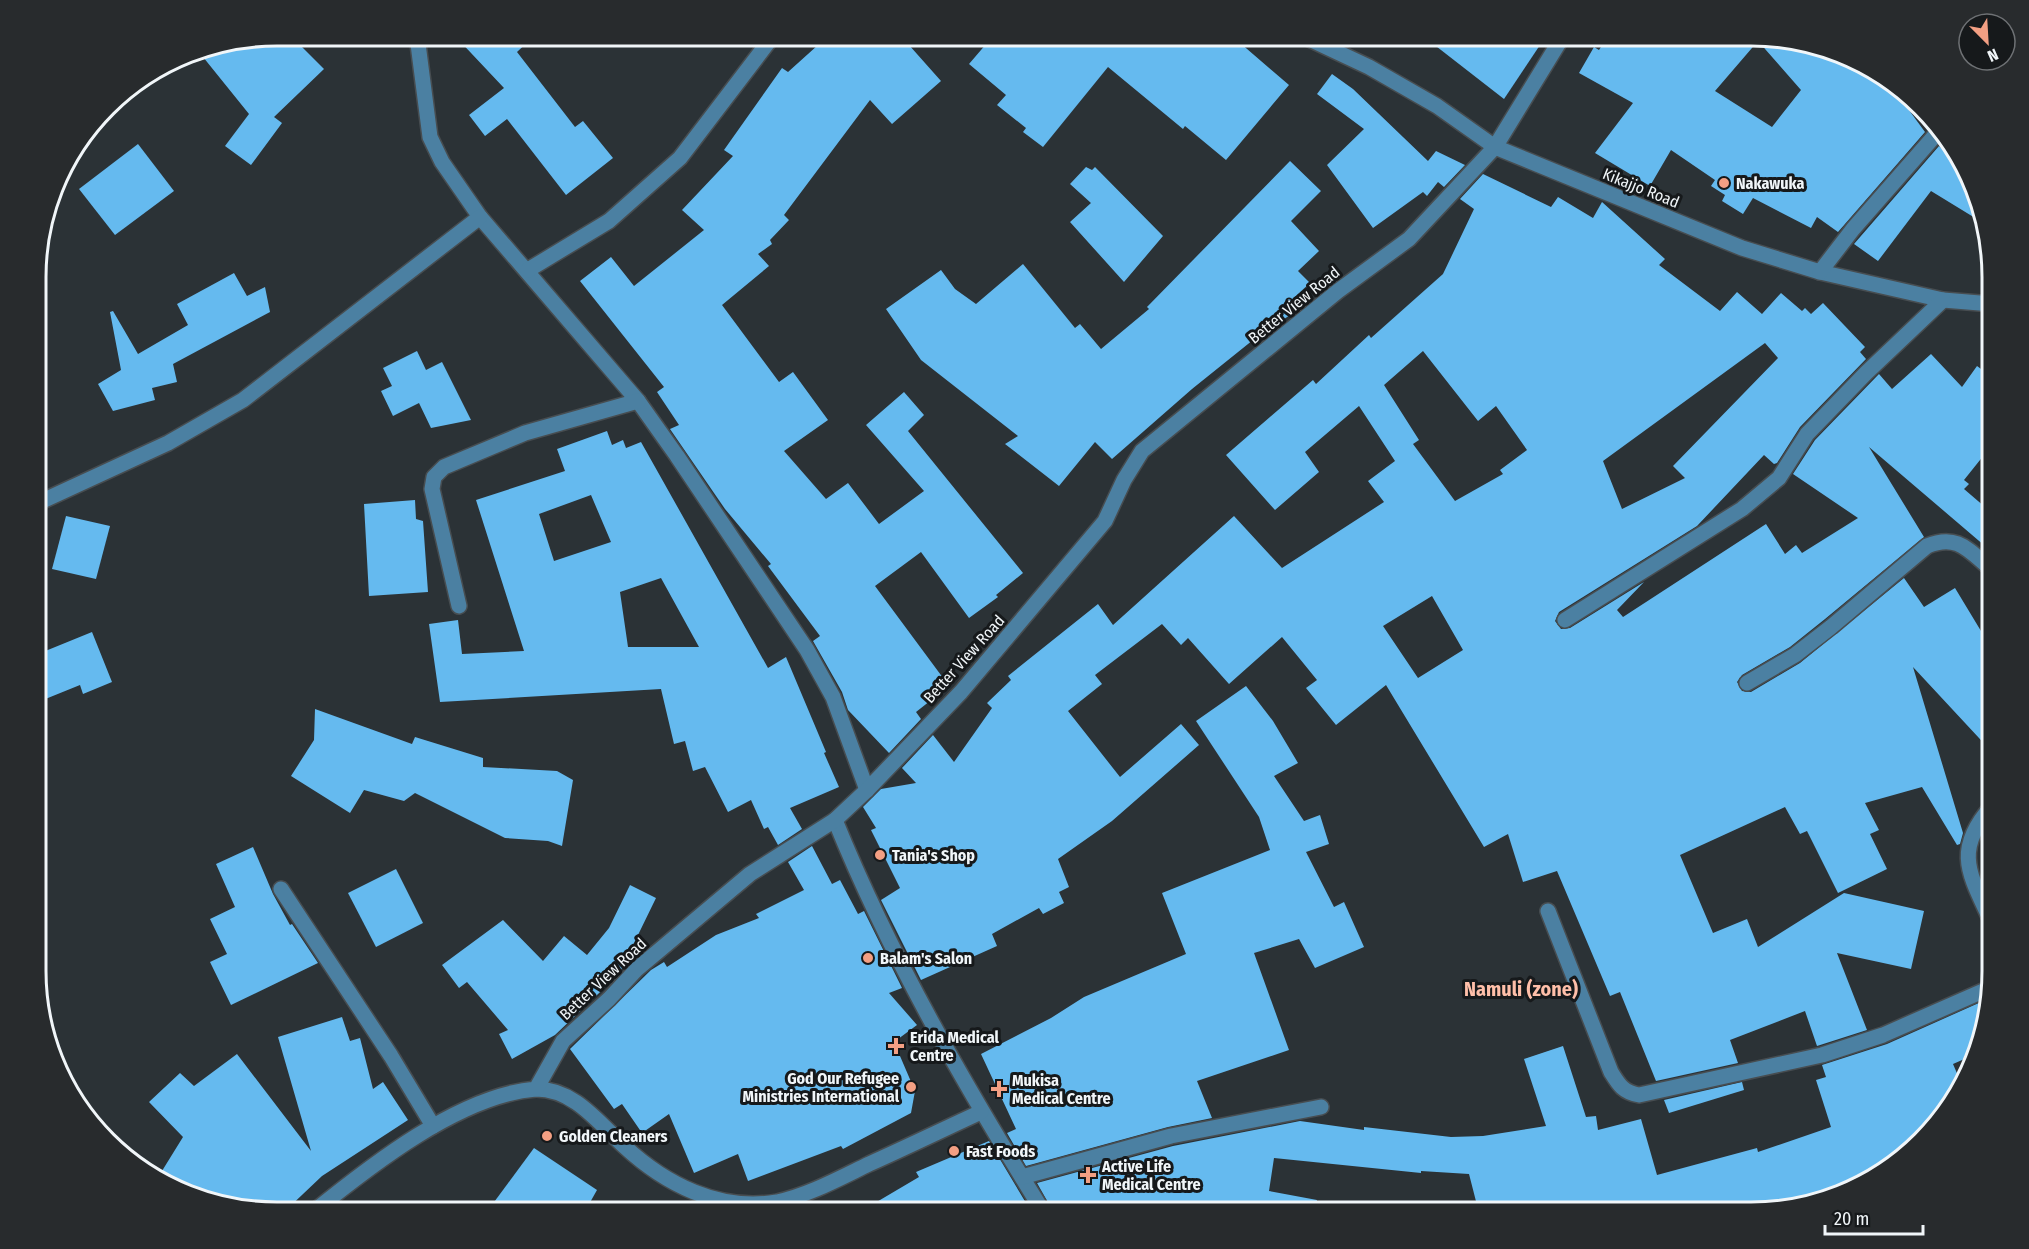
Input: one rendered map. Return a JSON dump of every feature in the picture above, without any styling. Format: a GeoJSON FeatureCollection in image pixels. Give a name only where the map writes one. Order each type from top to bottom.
{"type":"FeatureCollection","features":[{"type":"Feature","properties":{"kind":"street"},"geometry":{"type":"LineString","coordinates":[[418,46],[430,137],[442,162],[480,217],[528,270],[638,401],[807,650],[833,697],[867,790]]}},
{"type":"Feature","properties":{"kind":"street"},"geometry":{"type":"LineString","coordinates":[[528,270],[609,221],[681,158],[765,46]]}},
{"type":"Feature","properties":{"kind":"street","name":"Kikajjo Road"},"geometry":{"type":"LineString","coordinates":[[1325,46],[1370,67],[1437,106],[1495,147],[1742,248],[1820,272],[1943,300],[1982,303]]}},
{"type":"Feature","properties":{"kind":"street","name":"Better View Road"},"geometry":{"type":"LineString","coordinates":[[536,1089],[563,1041],[609,999],[637,969],[750,874],[835,820],[961,692],[1052,587],[1105,520],[1124,480],[1142,451],[1338,291],[1409,239],[1495,147],[1557,46]]}},
{"type":"Feature","properties":{"kind":"street"},"geometry":{"type":"LineString","coordinates":[[1820,272],[1853,229],[1934,136]]}},
{"type":"Feature","properties":{"kind":"street"},"geometry":{"type":"LineString","coordinates":[[46,499],[168,443],[243,400],[480,217]]}},
{"type":"Feature","properties":{"kind":"street"},"geometry":{"type":"LineString","coordinates":[[1565,620],[1742,509],[1779,478],[1807,434],[1943,300]]}},
{"type":"Feature","properties":{"kind":"street"},"geometry":{"type":"LineString","coordinates":[[459,606],[432,489],[434,477],[444,468],[525,433],[638,401]]}},
{"type":"Feature","properties":{"kind":"street"},"geometry":{"type":"LineString","coordinates":[[1747,682],[1795,655],[1927,546],[1943,539],[1957,542],[1982,562]]}},
{"type":"Feature","properties":{"kind":"street"},"geometry":{"type":"LineString","coordinates":[[1982,817],[1976,824],[1968,846],[1970,876],[1982,902]]}},
{"type":"Feature","properties":{"kind":"street"},"geometry":{"type":"LineString","coordinates":[[835,820],[862,888],[916,997],[981,1112],[1037,1202]]}},
{"type":"Feature","properties":{"kind":"street"},"geometry":{"type":"LineString","coordinates":[[281,889],[391,1056],[433,1126]]}},
{"type":"Feature","properties":{"kind":"street"},"geometry":{"type":"LineString","coordinates":[[1548,911],[1611,1072],[1619,1086],[1627,1093],[1639,1095],[1822,1055],[1883,1035],[1982,992]]}},
{"type":"Feature","properties":{"kind":"street"},"geometry":{"type":"LineString","coordinates":[[326,1202],[384,1158],[433,1126],[512,1091],[553,1089],[570,1097],[650,1170],[684,1189],[729,1202]]}},
{"type":"Feature","properties":{"kind":"street"},"geometry":{"type":"LineString","coordinates":[[1022,1177],[1172,1136],[1321,1107]]}},
{"type":"Feature","properties":{"kind":"street"},"geometry":{"type":"LineString","coordinates":[[776,1202],[819,1188],[981,1112]]}},
{"type":"Feature","properties":{"kind":"building"},"geometry":{"type":"Polygon","coordinates":[[[301,46],[324,69],[274,117],[282,123],[251,165],[225,146],[249,114],[204,59],[248,48],[301,46]]]}},
{"type":"Feature","properties":{"kind":"building"},"geometry":{"type":"Polygon","coordinates":[[[464,46],[523,46],[517,52],[575,127],[583,121],[613,158],[566,195],[507,119],[485,136],[469,115],[504,88],[464,46]]]}},
{"type":"Feature","properties":{"kind":"building"},"geometry":{"type":"Polygon","coordinates":[[[817,46],[910,46],[941,81],[892,124],[870,100],[784,215],[789,220],[770,240],[772,244],[758,254],[769,266],[722,305],[779,382],[793,372],[828,420],[784,451],[826,499],[848,483],[879,524],[924,491],[866,425],[904,392],[924,415],[908,431],[1023,573],[996,595],[998,597],[969,618],[921,552],[875,586],[949,686],[916,712],[921,719],[889,753],[848,710],[842,692],[813,641],[820,636],[768,566],[771,564],[725,509],[670,429],[679,425],[657,392],[664,387],[580,281],[611,257],[634,286],[704,230],[682,210],[733,156],[724,150],[782,68],[788,72],[817,46]]]}},
{"type":"Feature","properties":{"kind":"building"},"geometry":{"type":"Polygon","coordinates":[[[984,46],[1244,46],[1289,85],[1226,160],[1185,126],[1183,129],[1108,67],[1043,147],[1023,132],[1026,128],[997,105],[1006,95],[969,64],[984,46]]]}},
{"type":"Feature","properties":{"kind":"building"},"geometry":{"type":"Polygon","coordinates":[[[1436,46],[1539,46],[1504,99],[1436,46]]]}},
{"type":"Feature","properties":{"kind":"building"},"geometry":{"type":"Polygon","coordinates":[[[1602,46],[1754,46],[1715,91],[1772,127],[1801,90],[1763,47],[1811,54],[1854,70],[1880,85],[1905,105],[1925,132],[1838,232],[1817,217],[1811,228],[1753,198],[1743,214],[1722,201],[1725,195],[1711,186],[1715,180],[1671,150],[1650,186],[1595,153],[1633,103],[1579,73],[1594,47],[1599,50],[1602,46]]]}},
{"type":"Feature","properties":{"kind":"building"},"geometry":{"type":"Polygon","coordinates":[[[1332,74],[1353,89],[1428,161],[1436,151],[1465,165],[1444,187],[1438,182],[1427,196],[1423,192],[1373,228],[1327,165],[1364,129],[1317,94],[1332,74]]]}},
{"type":"Feature","properties":{"kind":"building"},"geometry":{"type":"Polygon","coordinates":[[[138,144],[174,191],[115,235],[79,189],[138,144]]]}},
{"type":"Feature","properties":{"kind":"building"},"geometry":{"type":"Polygon","coordinates":[[[1939,146],[1946,153],[1959,175],[1975,218],[1931,191],[1878,261],[1854,244],[1939,146]]]}},
{"type":"Feature","properties":{"kind":"building"},"geometry":{"type":"Polygon","coordinates":[[[1290,161],[1321,191],[1291,221],[1319,251],[1298,271],[1310,283],[1287,304],[1293,313],[1253,340],[1192,389],[1112,459],[1095,442],[1059,486],[1005,444],[1018,436],[921,360],[886,309],[941,270],[955,289],[976,304],[1023,264],[1075,328],[1080,324],[1101,349],[1149,309],[1147,307],[1290,161]]]}},
{"type":"Feature","properties":{"kind":"building"},"geometry":{"type":"Polygon","coordinates":[[[1086,167],[1092,170],[1095,167],[1163,236],[1124,282],[1070,222],[1091,203],[1070,184],[1086,167]]]}},
{"type":"Feature","properties":{"kind":"building"},"geometry":{"type":"Polygon","coordinates":[[[1483,174],[1551,207],[1558,197],[1593,218],[1602,202],[1665,259],[1659,265],[1720,311],[1737,292],[1762,314],[1781,293],[1802,311],[1805,308],[1811,314],[1823,303],[1865,347],[1860,352],[1866,359],[1800,427],[1777,463],[1774,464],[1764,455],[1697,526],[1559,612],[1555,621],[1561,629],[1570,628],[1644,582],[1617,610],[1623,617],[1766,524],[1785,554],[1796,545],[1802,553],[1858,518],[1793,474],[1815,440],[1879,374],[1892,389],[1931,354],[1962,387],[1977,366],[1982,370],[1982,458],[1964,480],[1969,484],[1964,489],[1982,504],[1982,543],[1869,447],[1924,537],[1790,647],[1742,675],[1737,682],[1742,691],[1751,692],[1800,663],[1904,578],[1924,607],[1955,588],[1982,630],[1982,741],[1913,667],[1963,833],[1960,844],[1957,845],[1922,787],[1865,803],[1879,830],[1870,834],[1887,869],[1838,893],[1807,831],[1800,834],[1785,807],[1680,855],[1713,933],[1747,919],[1758,947],[1844,893],[1924,911],[1911,969],[1837,953],[1867,1030],[1817,1046],[1805,1011],[1730,1040],[1738,1063],[1656,1081],[1620,992],[1610,996],[1557,871],[1523,882],[1508,834],[1484,847],[1386,685],[1336,725],[1306,688],[1317,680],[1282,637],[1229,684],[1188,638],[1181,645],[1162,624],[1095,675],[1102,684],[1068,711],[1120,777],[1181,724],[1199,745],[1112,821],[1058,859],[1069,887],[1059,892],[1064,903],[1043,914],[1039,908],[992,934],[997,946],[921,980],[881,900],[900,888],[871,830],[876,828],[863,807],[881,789],[916,783],[902,768],[933,735],[954,762],[992,708],[987,703],[1011,680],[1008,676],[1098,604],[1113,625],[1234,516],[1282,568],[1384,502],[1368,481],[1395,461],[1359,406],[1305,452],[1319,472],[1275,510],[1226,455],[1313,380],[1316,384],[1369,335],[1371,338],[1443,274],[1474,209],[1460,199],[1483,174]],[[1765,343],[1603,461],[1622,509],[1685,478],[1673,466],[1778,358],[1765,343]],[[1423,351],[1384,385],[1419,440],[1413,444],[1455,501],[1503,474],[1500,470],[1527,450],[1496,406],[1478,421],[1423,351]],[[1432,596],[1383,626],[1418,678],[1463,650],[1432,596]]]}},
{"type":"Feature","properties":{"kind":"building"},"geometry":{"type":"Polygon","coordinates":[[[234,273],[247,296],[265,287],[270,312],[173,364],[177,382],[152,388],[155,400],[113,411],[98,384],[121,370],[110,312],[113,311],[138,354],[188,325],[177,304],[234,273]]]}},
{"type":"Feature","properties":{"kind":"building"},"geometry":{"type":"Polygon","coordinates":[[[417,351],[426,370],[442,362],[471,420],[431,428],[419,403],[393,416],[381,391],[392,386],[383,368],[417,351]]]}},
{"type":"Feature","properties":{"kind":"building"},"geometry":{"type":"Polygon","coordinates":[[[607,431],[612,445],[623,440],[626,448],[641,442],[768,668],[786,657],[839,787],[790,808],[802,829],[778,845],[768,827],[764,829],[751,800],[728,812],[705,767],[693,771],[685,741],[674,744],[661,689],[440,702],[429,624],[458,620],[462,654],[524,651],[476,500],[565,471],[557,449],[607,431]],[[591,495],[539,514],[554,561],[611,542],[591,495]],[[661,578],[620,592],[628,647],[699,647],[661,578]]]}},
{"type":"Feature","properties":{"kind":"building"},"geometry":{"type":"Polygon","coordinates":[[[415,500],[416,519],[423,521],[428,592],[369,596],[364,504],[415,500]]]}},
{"type":"Feature","properties":{"kind":"building"},"geometry":{"type":"Polygon","coordinates":[[[66,516],[110,526],[96,579],[52,569],[66,516]]]}},
{"type":"Feature","properties":{"kind":"building"},"geometry":{"type":"Polygon","coordinates":[[[92,632],[112,682],[83,694],[80,685],[46,699],[46,651],[92,632]]]}},
{"type":"Feature","properties":{"kind":"building"},"geometry":{"type":"Polygon","coordinates":[[[1246,686],[1273,721],[1298,763],[1274,776],[1304,821],[1320,815],[1329,844],[1306,852],[1334,907],[1344,902],[1364,947],[1315,968],[1299,939],[1254,953],[1289,1050],[1197,1081],[1212,1118],[1168,1127],[1026,1166],[1007,1133],[1016,1129],[981,1054],[1051,1018],[1084,997],[1186,954],[1162,893],[1270,850],[1259,817],[1196,721],[1246,686]]]}},
{"type":"Feature","properties":{"kind":"building"},"geometry":{"type":"Polygon","coordinates":[[[315,709],[412,744],[415,737],[483,758],[483,767],[557,771],[573,780],[562,846],[548,841],[505,838],[415,793],[404,801],[364,790],[350,813],[291,776],[314,740],[315,709]]]}},
{"type":"Feature","properties":{"kind":"building"},"geometry":{"type":"Polygon","coordinates":[[[812,846],[832,884],[840,880],[858,914],[864,911],[902,988],[889,993],[917,1025],[894,1042],[915,1091],[911,1113],[843,1149],[841,1146],[748,1181],[738,1154],[694,1173],[669,1114],[642,1133],[622,1104],[614,1109],[570,1049],[651,970],[664,962],[667,967],[716,935],[759,918],[756,914],[804,890],[788,862],[812,846]]]}},
{"type":"Feature","properties":{"kind":"building"},"geometry":{"type":"Polygon","coordinates":[[[253,847],[273,894],[290,925],[292,924],[318,963],[231,1005],[210,962],[227,954],[210,919],[235,907],[216,864],[253,847]]]}},
{"type":"Feature","properties":{"kind":"building"},"geometry":{"type":"Polygon","coordinates":[[[396,869],[423,923],[376,947],[348,893],[396,869]]]}},
{"type":"Feature","properties":{"kind":"building"},"geometry":{"type":"Polygon","coordinates":[[[630,885],[656,898],[619,974],[555,1035],[512,1059],[499,1034],[508,1030],[467,982],[459,988],[442,965],[503,920],[543,961],[564,936],[587,955],[609,928],[630,885]]]}},
{"type":"Feature","properties":{"kind":"building"},"geometry":{"type":"Polygon","coordinates":[[[1981,1002],[1975,1031],[1966,1058],[1953,1064],[1958,1076],[1944,1100],[1915,1135],[1880,1164],[1854,1179],[1811,1195],[1781,1201],[1476,1202],[1469,1174],[1421,1171],[1421,1173],[1274,1158],[1269,1191],[1317,1200],[1317,1202],[1048,1202],[1037,1183],[1173,1146],[1300,1121],[1364,1130],[1364,1127],[1451,1137],[1483,1136],[1546,1126],[1524,1059],[1563,1046],[1586,1117],[1596,1116],[1598,1130],[1641,1119],[1657,1175],[1757,1148],[1758,1152],[1831,1127],[1816,1080],[1826,1077],[1822,1065],[1887,1044],[1981,1002]]]}},
{"type":"Feature","properties":{"kind":"building"},"geometry":{"type":"Polygon","coordinates":[[[342,1017],[350,1041],[360,1038],[373,1089],[383,1082],[408,1120],[322,1176],[295,1202],[248,1201],[218,1195],[189,1185],[162,1172],[183,1137],[149,1102],[180,1073],[194,1086],[237,1054],[311,1151],[278,1037],[342,1017]]]}},
{"type":"Feature","properties":{"kind":"building"},"geometry":{"type":"Polygon","coordinates":[[[1742,1082],[1744,1090],[1669,1113],[1664,1100],[1742,1082]]]}},
{"type":"Feature","properties":{"kind":"building"},"geometry":{"type":"Polygon","coordinates":[[[989,1141],[1025,1202],[877,1202],[919,1177],[916,1172],[989,1141]]]}},
{"type":"Feature","properties":{"kind":"building"},"geometry":{"type":"Polygon","coordinates":[[[534,1148],[597,1190],[590,1202],[494,1202],[534,1148]]]}},
{"type":"Feature","properties":{"kind":"place","name":"Nakawuka"},"geometry":{"type":"Point","coordinates":[1724,183]}},
{"type":"Feature","properties":{"kind":"place","name":"Tania's Shop"},"geometry":{"type":"Point","coordinates":[880,855]}},
{"type":"Feature","properties":{"kind":"place","name":"Balam's Salon"},"geometry":{"type":"Point","coordinates":[868,958]}},
{"type":"Feature","properties":{"kind":"place","name":"Erida Medical Centre"},"geometry":{"type":"Point","coordinates":[896,1046]}},
{"type":"Feature","properties":{"kind":"place","name":"God Our Refugee Ministries International"},"geometry":{"type":"Point","coordinates":[911,1087]}},
{"type":"Feature","properties":{"kind":"place","name":"Mukisa Medical Centre"},"geometry":{"type":"Point","coordinates":[999,1089]}},
{"type":"Feature","properties":{"kind":"place","name":"Golden Cleaners"},"geometry":{"type":"Point","coordinates":[547,1136]}},
{"type":"Feature","properties":{"kind":"place","name":"Fast Foods"},"geometry":{"type":"Point","coordinates":[954,1151]}},
{"type":"Feature","properties":{"kind":"place","name":"Active Life Medical Centre"},"geometry":{"type":"Point","coordinates":[1088,1175]}},
{"type":"Feature","properties":{"kind":"district","name":"Namuli (zone)"},"geometry":{"type":"Point","coordinates":[1521,989]}}]}
